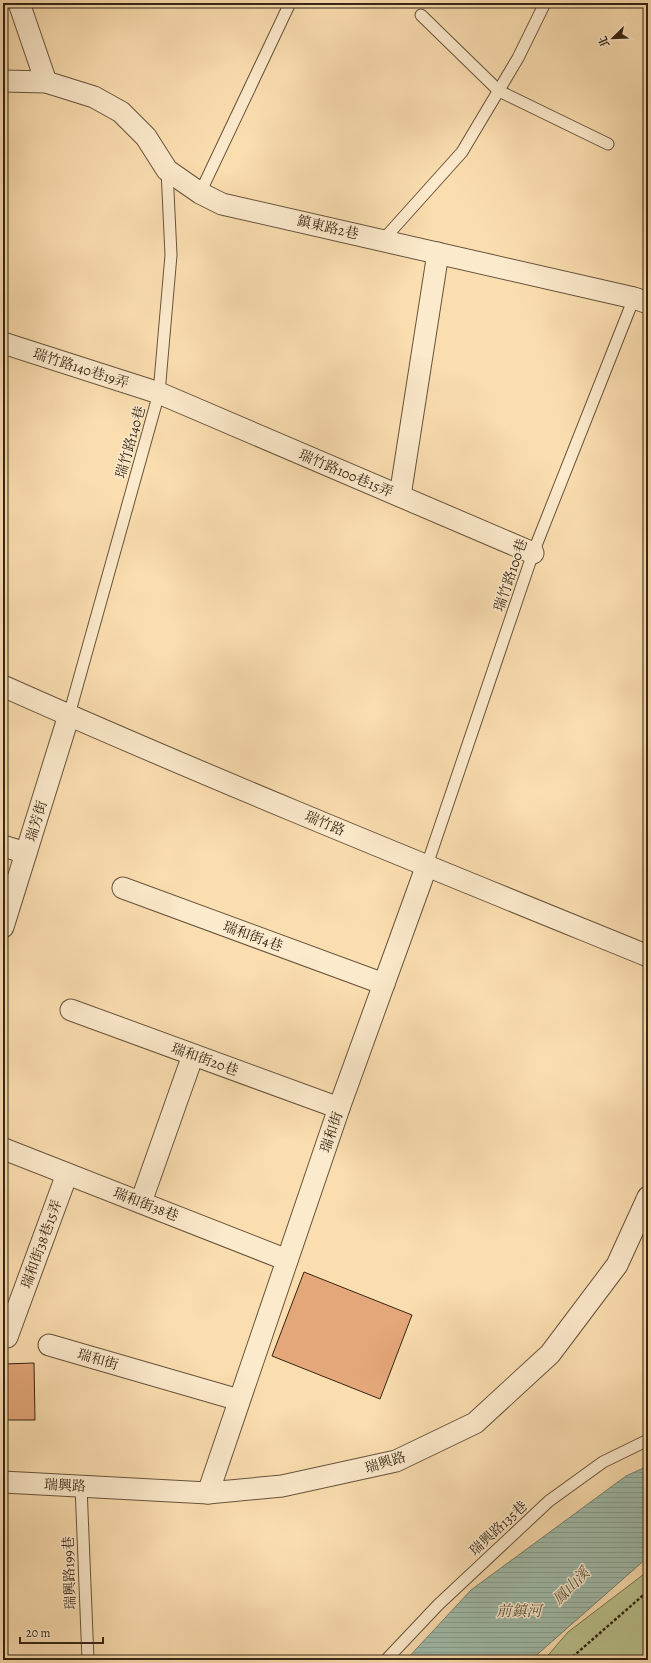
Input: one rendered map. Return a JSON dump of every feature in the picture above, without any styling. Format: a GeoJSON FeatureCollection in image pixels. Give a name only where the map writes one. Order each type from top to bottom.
{"type":"FeatureCollection","features":[{"type":"Feature","properties":{"kind":"street"},"geometry":{"type":"LineString","coordinates":[[19,3],[46,82]]}},
{"type":"Feature","properties":{"kind":"street","name":"鎮東路2巷"},"geometry":{"type":"LineString","coordinates":[[3,81],[46,82],[94,97],[121,112],[146,137],[167,170],[200,193],[222,204],[383,240],[641,301]]}},
{"type":"Feature","properties":{"kind":"street"},"geometry":{"type":"LineString","coordinates":[[400,496],[438,253]]}},
{"type":"Feature","properties":{"kind":"street","name":"瑞竹路140巷19弄"},"geometry":{"type":"LineString","coordinates":[[3,343],[159,393]]}},
{"type":"Feature","properties":{"kind":"street","name":"瑞竹路100巷15弄"},"geometry":{"type":"LineString","coordinates":[[159,393],[533,553]]}},
{"type":"Feature","properties":{"kind":"street","name":"瑞竹路"},"geometry":{"type":"LineString","coordinates":[[3,686],[427,865],[648,956]]}},
{"type":"Feature","properties":{"kind":"street","name":"瑞芳街"},"geometry":{"type":"LineString","coordinates":[[3,927],[69,715]]}},
{"type":"Feature","properties":{"kind":"street"},"geometry":{"type":"LineString","coordinates":[[3,846],[26,853]]}},
{"type":"Feature","properties":{"kind":"street","name":"瑞和街"},"geometry":{"type":"LineString","coordinates":[[208,1492],[339,1108],[427,865]]}},
{"type":"Feature","properties":{"kind":"street","name":"瑞和街4巷"},"geometry":{"type":"LineString","coordinates":[[123,888],[384,984]]}},
{"type":"Feature","properties":{"kind":"street","name":"瑞和街20巷"},"geometry":{"type":"LineString","coordinates":[[71,1010],[339,1108]]}},
{"type":"Feature","properties":{"kind":"street"},"geometry":{"type":"LineString","coordinates":[[141,1202],[194,1055]]}},
{"type":"Feature","properties":{"kind":"street","name":"瑞和街38巷"},"geometry":{"type":"LineString","coordinates":[[4,1149],[287,1260]]}},
{"type":"Feature","properties":{"kind":"street","name":"瑞和街38巷15弄"},"geometry":{"type":"LineString","coordinates":[[7,1337],[67,1174]]}},
{"type":"Feature","properties":{"kind":"street","name":"瑞興路"},"geometry":{"type":"LineString","coordinates":[[3,1482],[208,1492],[282,1486],[396,1461],[475,1423],[550,1354],[617,1265],[642,1228],[648,1197]]}},
{"type":"Feature","properties":{"kind":"street","name":"瑞和街"},"geometry":{"type":"LineString","coordinates":[[49,1345],[239,1400]]}},
{"type":"Feature","properties":{"kind":"lane"},"geometry":{"type":"LineString","coordinates":[[200,193],[290,3]]}},
{"type":"Feature","properties":{"kind":"lane"},"geometry":{"type":"LineString","coordinates":[[383,240],[462,152],[518,58],[546,3]]}},
{"type":"Feature","properties":{"kind":"lane"},"geometry":{"type":"LineString","coordinates":[[421,15],[498,91],[608,144]]}},
{"type":"Feature","properties":{"kind":"lane","name":"瑞竹路140巷"},"geometry":{"type":"LineString","coordinates":[[69,715],[159,393],[171,255],[167,170]]}},
{"type":"Feature","properties":{"kind":"lane","name":"瑞竹路100巷"},"geometry":{"type":"LineString","coordinates":[[427,865],[533,553],[641,301]]}},
{"type":"Feature","properties":{"kind":"lane","name":"瑞興路135巷"},"geometry":{"type":"LineString","coordinates":[[386,1660],[438,1605],[549,1501],[603,1462],[648,1440]]}},
{"type":"Feature","properties":{"kind":"lane","name":"瑞興路199巷"},"geometry":{"type":"LineString","coordinates":[[80,1486],[88,1660]]}},
{"type":"Feature","properties":{"kind":"path"},"geometry":{"type":"LineString","coordinates":[[569,1660],[648,1591]]}},
{"type":"Feature","properties":{"kind":"green space"},"geometry":{"type":"Polygon","coordinates":[[[648,1571],[648,1660],[544,1660],[568,1632],[648,1571]]]}},
{"type":"Feature","properties":{"kind":"water","name":"前鎮河"},"geometry":{"type":"Polygon","coordinates":[[[648,1466],[648,1557],[531,1660],[406,1660],[471,1590],[626,1476],[648,1466]]]}},
{"type":"Feature","properties":{"kind":"building"},"geometry":{"type":"Polygon","coordinates":[[[304,1272],[412,1315],[380,1399],[272,1356],[304,1272]]]}},
{"type":"Feature","properties":{"kind":"building"},"geometry":{"type":"Polygon","coordinates":[[[34,1363],[35,1420],[3,1420],[3,1364],[34,1363]]]}},
{"type":"Feature","properties":{"kind":"water label","name":"鳳山溪"},"geometry":{"type":"Point","coordinates":[571,1586]}}]}
